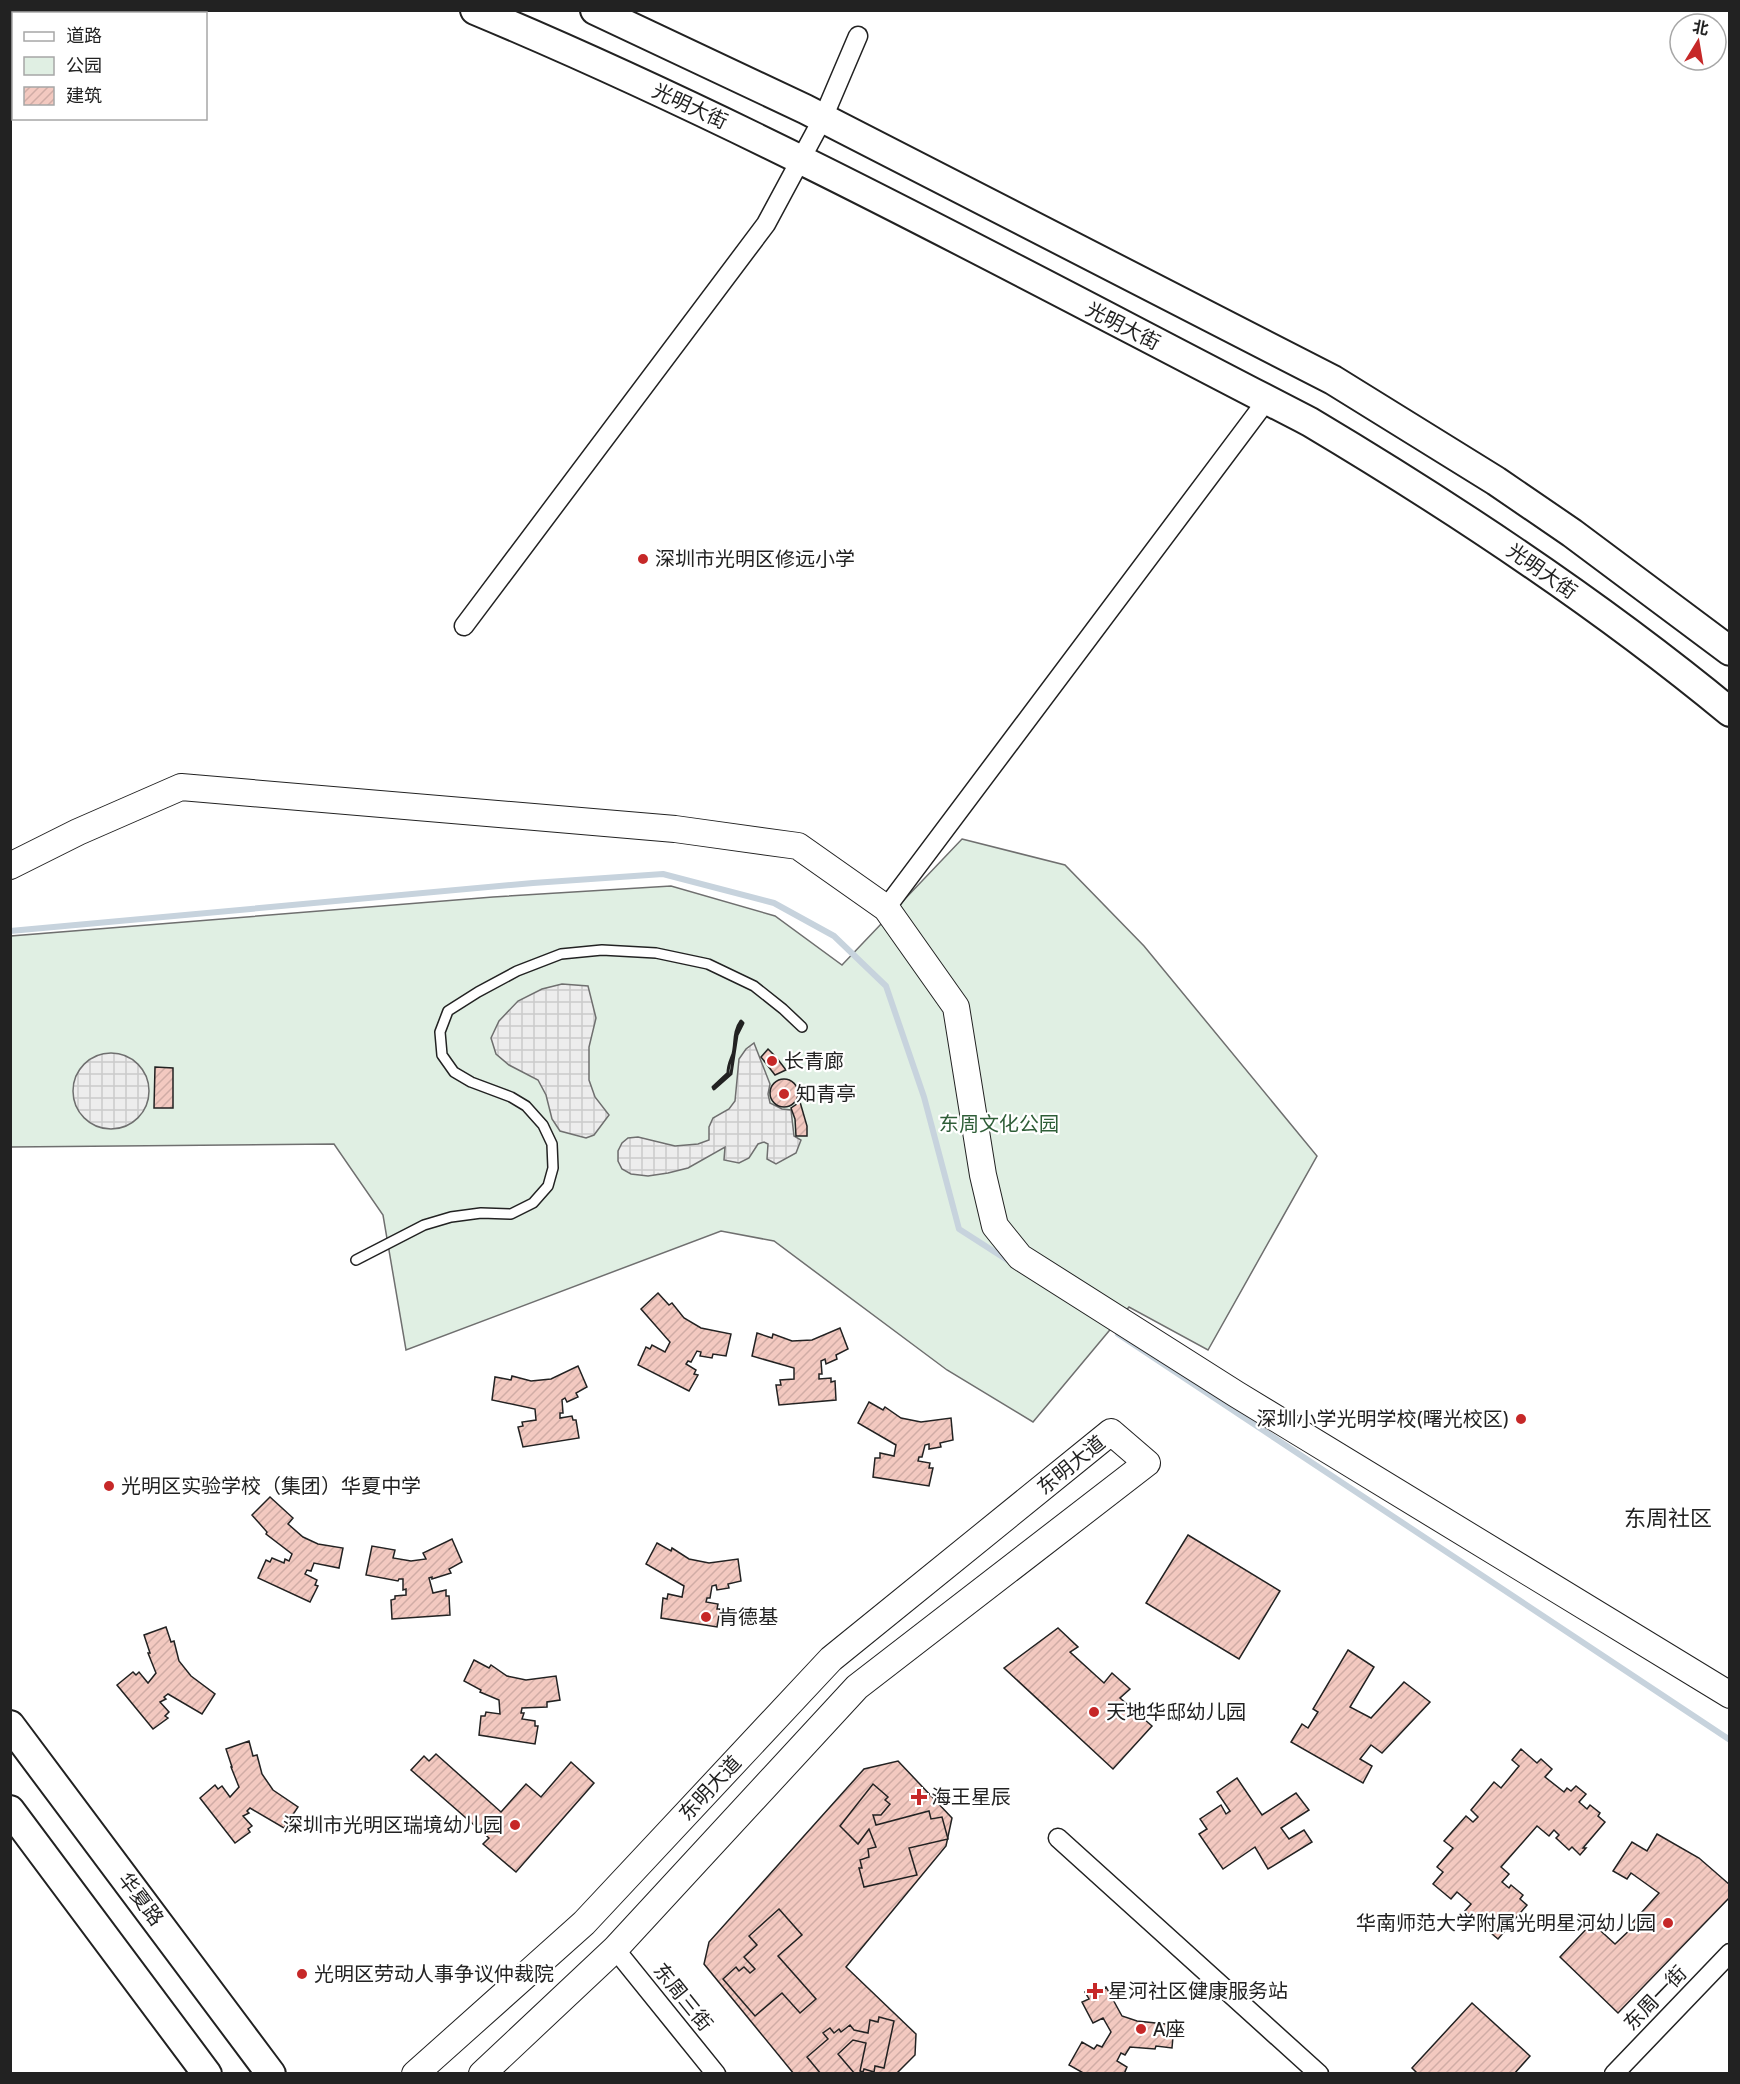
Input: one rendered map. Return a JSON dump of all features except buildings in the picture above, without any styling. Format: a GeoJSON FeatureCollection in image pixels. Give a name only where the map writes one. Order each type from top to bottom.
{"type":"FeatureCollection","features":[{"type":"Feature","properties":{"kind":"main road","name":"光明大街"},"geometry":{"type":"LineString","coordinates":[[475,10],[631,78],[801,160],[1310,422],[1469,520],[1547,573],[1623,628],[1730,712]]}},
{"type":"Feature","properties":{"kind":"main road"},"geometry":{"type":"LineString","coordinates":[[595,10],[823,118],[1333,380],[1415,430],[1563,527],[1730,651]]}},
{"type":"Feature","properties":{"kind":"main road","name":"华夏路"},"geometry":{"type":"LineString","coordinates":[[10,1725],[271,2073]]}},
{"type":"Feature","properties":{"kind":"main road"},"geometry":{"type":"LineString","coordinates":[[10,1810],[207,2073]]}},
{"type":"Feature","properties":{"kind":"street"},"geometry":{"type":"LineString","coordinates":[[464,626],[766,224],[823,118],[858,36]]}},
{"type":"Feature","properties":{"kind":"street"},"geometry":{"type":"LineString","coordinates":[[886,908],[1267,400]]}},
{"type":"Feature","properties":{"kind":"street"},"geometry":{"type":"LineString","coordinates":[[10,866],[78,832],[181,787],[675,829],[798,846],[886,908],[956,1007],[983,1175],[995,1226],[1020,1257],[1236,1394],[1730,1695]]}},
{"type":"Feature","properties":{"kind":"street","name":"东明大道"},"geometry":{"type":"LineString","coordinates":[[415,2073],[584,1923],[831,1659],[1111,1432],[1148,1463],[857,1687],[615,1949],[482,2073]]}},
{"type":"Feature","properties":{"kind":"street"},"geometry":{"type":"LineString","coordinates":[[1058,1838],[1318,2073]]}},
{"type":"Feature","properties":{"kind":"street","name":"东周三街"},"geometry":{"type":"LineString","coordinates":[[615,1949],[716,2073]]}},
{"type":"Feature","properties":{"kind":"street","name":"东周一街"},"geometry":{"type":"LineString","coordinates":[[1614,2073],[1730,1953]]}},
{"type":"Feature","properties":{"kind":"lane"},"geometry":{"type":"LineString","coordinates":[[356,1260],[424,1225],[451,1217],[481,1213],[511,1214],[533,1203],[548,1186],[554,1168],[552,1144],[543,1125],[526,1106],[454,1072],[442,1055],[440,1032],[448,1011],[517,971],[561,954],[602,950],[656,953],[708,964],[754,986],[802,1027]]}},
{"type":"Feature","properties":{"kind":"green space","name":"东周文化公园"},"geometry":{"type":"Polygon","coordinates":[[[962,839],[1065,865],[1144,946],[1317,1156],[1208,1350],[1129,1307],[1033,1422],[947,1370],[774,1241],[721,1231],[406,1350],[383,1215],[334,1144],[11,1147],[11,936],[493,897],[671,886],[775,916],[842,965],[962,839]]]}},
{"type":"Feature","properties":{"kind":"shaded area"},"geometry":{"type":"Polygon","coordinates":[[[562,984],[588,986],[596,1018],[589,1047],[589,1080],[595,1097],[609,1115],[594,1135],[586,1138],[560,1131],[552,1119],[546,1095],[538,1080],[509,1065],[496,1054],[491,1038],[499,1021],[518,1001],[542,989],[562,984]]]}},
{"type":"Feature","properties":{"kind":"shaded area"},"geometry":{"type":"Polygon","coordinates":[[[754,1043],[770,1084],[768,1094],[770,1103],[782,1109],[791,1110],[794,1136],[801,1140],[796,1153],[776,1164],[767,1159],[768,1144],[764,1142],[758,1144],[749,1158],[739,1163],[724,1160],[725,1147],[688,1168],[668,1173],[648,1176],[631,1174],[622,1169],[618,1161],[618,1151],[628,1138],[638,1137],[675,1146],[698,1144],[709,1140],[709,1127],[713,1118],[729,1109],[735,1101],[739,1059],[754,1043]]]}},
{"type":"Feature","properties":{"kind":"shaded area"},"geometry":{"type":"Polygon","coordinates":[[[111,1053],[125,1056],[138,1064],[146,1077],[149,1091],[146,1105],[138,1118],[125,1126],[111,1129],[97,1126],[84,1118],[76,1105],[73,1091],[76,1077],[84,1064],[97,1056],[111,1053]]]}},
{"type":"Feature","properties":{"kind":"waterway"},"geometry":{"type":"LineString","coordinates":[[10,931],[533,883],[663,874],[774,903],[834,936],[886,986],[924,1097],[959,1229],[1012,1263]]}},
{"type":"Feature","properties":{"kind":"waterway"},"geometry":{"type":"LineString","coordinates":[[1118,1334],[1730,1740]]}},
{"type":"Feature","properties":{"kind":"wall"},"geometry":{"type":"LineString","coordinates":[[741,1021],[743,1023],[737,1035],[731,1074],[714,1089],[713,1087],[728,1073],[736,1033],[741,1021]]}},
{"type":"Feature","properties":{"kind":"place","name":"深圳市光明区修远小学"},"geometry":{"type":"Point","coordinates":[643,559]}},
{"type":"Feature","properties":{"kind":"place","name":"长青廊"},"geometry":{"type":"Point","coordinates":[772,1061]}},
{"type":"Feature","properties":{"kind":"place","name":"知青亭"},"geometry":{"type":"Point","coordinates":[784,1094]}},
{"type":"Feature","properties":{"kind":"place","name":"深圳小学光明学校(曙光校区)"},"geometry":{"type":"Point","coordinates":[1521,1419]}},
{"type":"Feature","properties":{"kind":"place","name":"光明区实验学校（集团）华夏中学"},"geometry":{"type":"Point","coordinates":[109,1486]}},
{"type":"Feature","properties":{"kind":"place","name":"肯德基"},"geometry":{"type":"Point","coordinates":[706,1617]}},
{"type":"Feature","properties":{"kind":"place","name":"天地华邸幼儿园"},"geometry":{"type":"Point","coordinates":[1094,1712]}},
{"type":"Feature","properties":{"kind":"place","name":"海王星辰"},"geometry":{"type":"Point","coordinates":[919,1797]}},
{"type":"Feature","properties":{"kind":"place","name":"深圳市光明区瑞境幼儿园"},"geometry":{"type":"Point","coordinates":[515,1825]}},
{"type":"Feature","properties":{"kind":"place","name":"华南师范大学附属光明星河幼儿园"},"geometry":{"type":"Point","coordinates":[1668,1923]}},
{"type":"Feature","properties":{"kind":"place","name":"光明区劳动人事争议仲裁院"},"geometry":{"type":"Point","coordinates":[302,1974]}},
{"type":"Feature","properties":{"kind":"place","name":"星河社区健康服务站"},"geometry":{"type":"Point","coordinates":[1095,1991]}},
{"type":"Feature","properties":{"kind":"place","name":"A座"},"geometry":{"type":"Point","coordinates":[1141,2029]}},
{"type":"Feature","properties":{"kind":"district","name":"东周社区"},"geometry":{"type":"Point","coordinates":[1668,1518]}}]}
